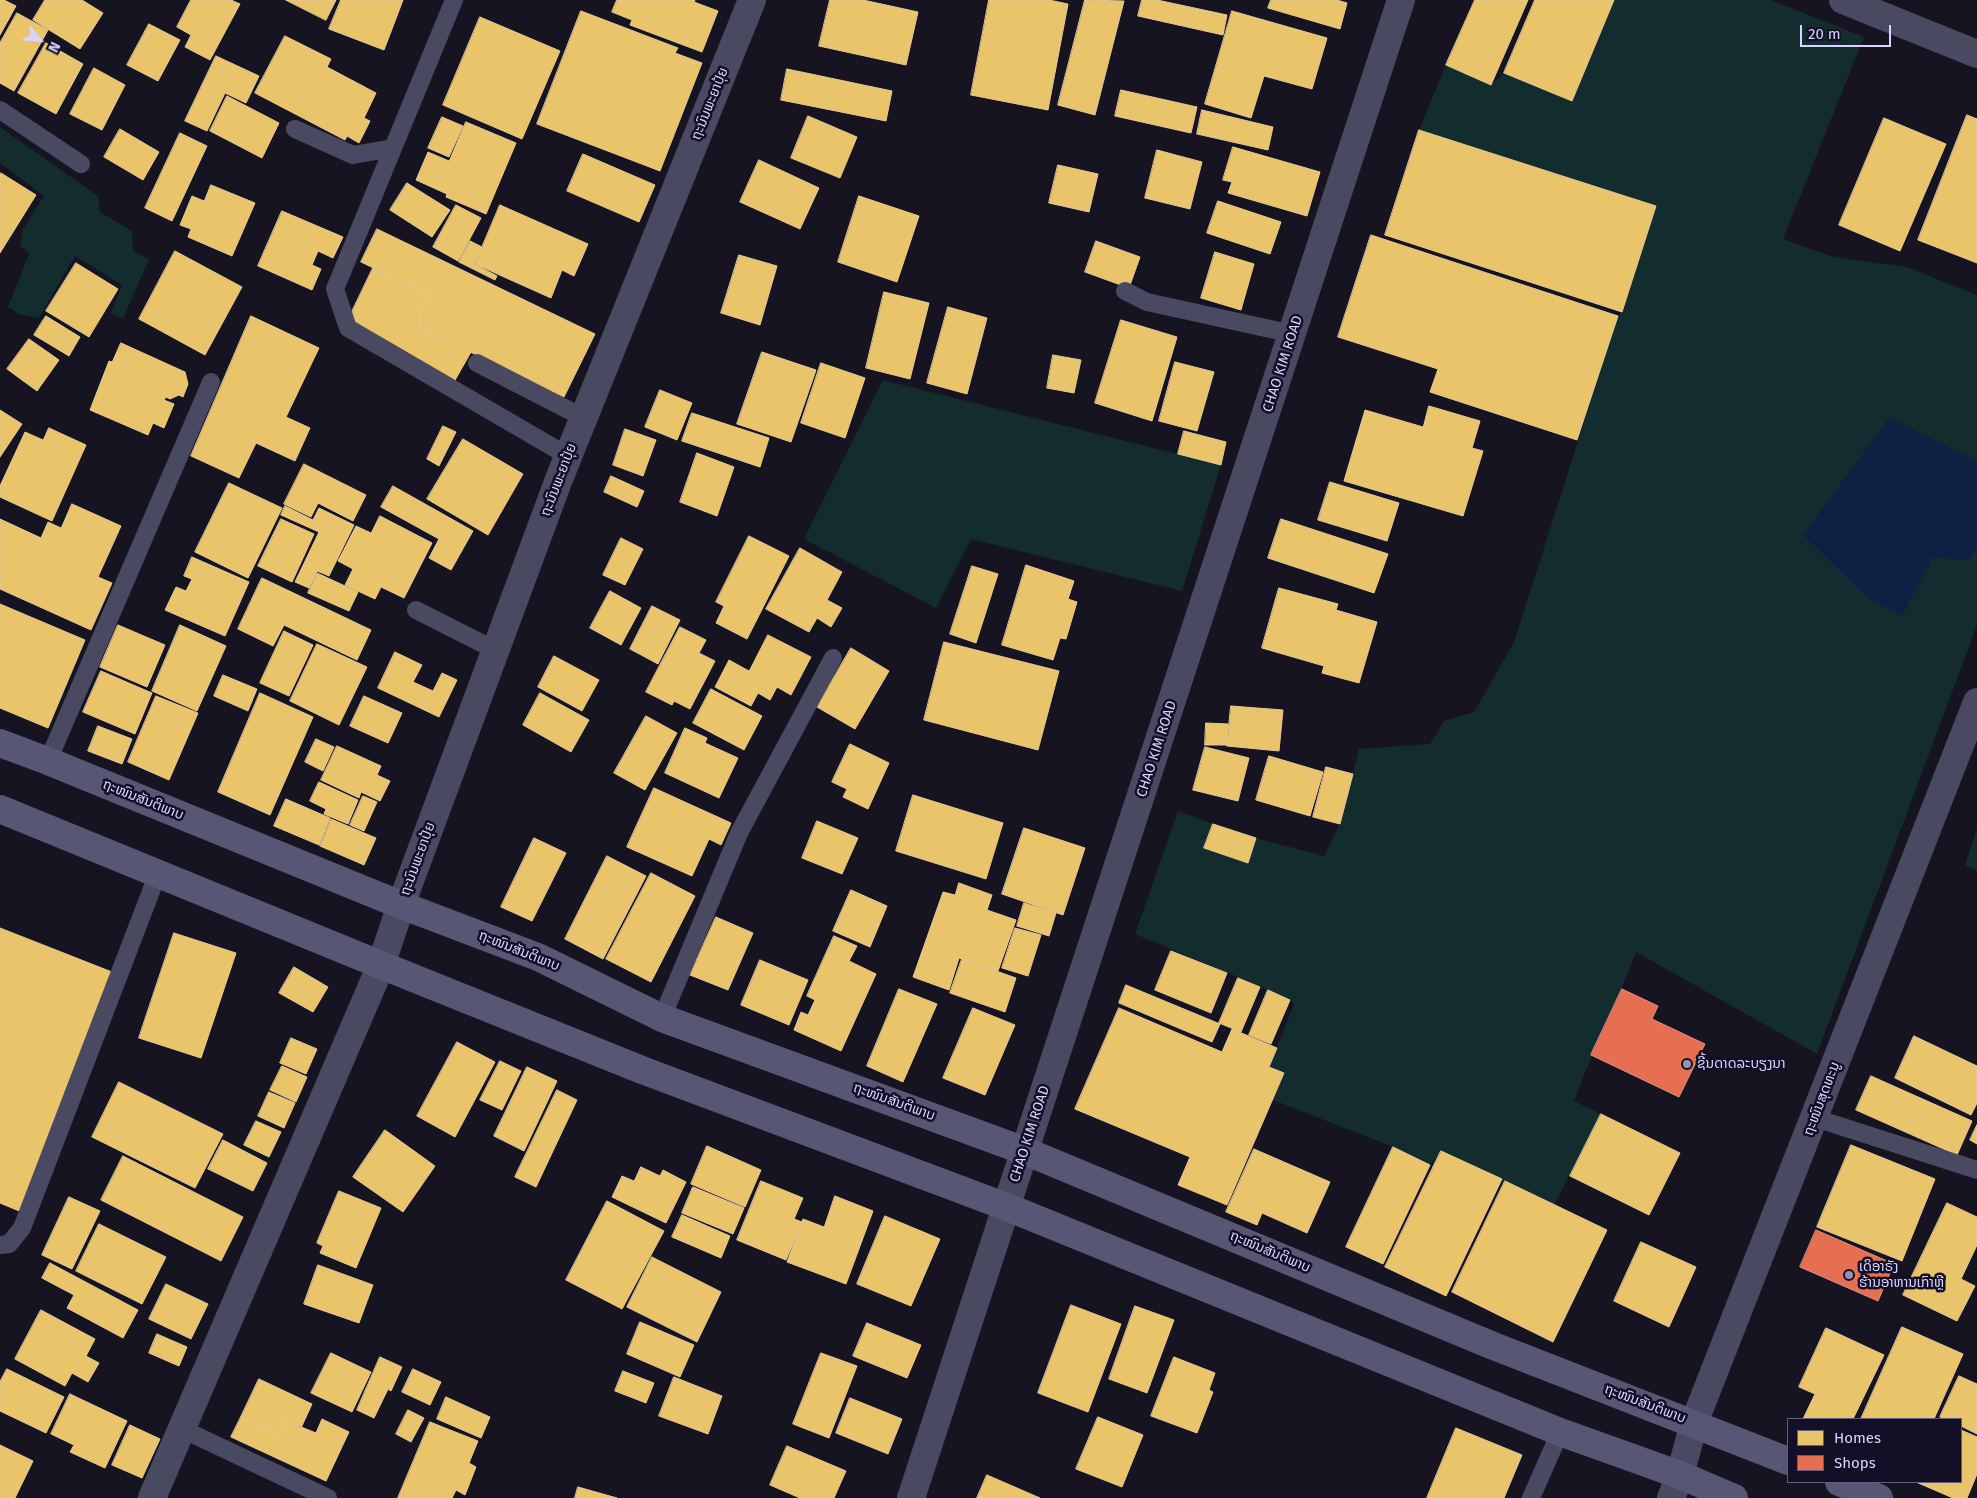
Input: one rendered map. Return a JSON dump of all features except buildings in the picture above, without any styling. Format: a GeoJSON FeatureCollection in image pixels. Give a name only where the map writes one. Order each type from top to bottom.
{"type":"FeatureCollection","features":[{"type":"Feature","properties":{"kind":"street","name":"ຖະນົນພະຍາປຸ້ຍ"},"geometry":{"type":"LineString","coordinates":[[152,1498],[381,965],[401,905],[568,456],[752,0]]}},
{"type":"Feature","properties":{"kind":"street","name":"CHAO KIM ROAD"},"geometry":{"type":"LineString","coordinates":[[911,1498],[1402,0]]}},
{"type":"Feature","properties":{"kind":"street"},"geometry":{"type":"LineString","coordinates":[[1843,0],[1977,54]]}},
{"type":"Feature","properties":{"kind":"street","name":"ຖະໜົນສຸດທະນູ"},"geometry":{"type":"LineString","coordinates":[[1675,1487],[1694,1423],[1977,702]]}},
{"type":"Feature","properties":{"kind":"street","name":"ຖະໜົນສັນຕິພາບ"},"geometry":{"type":"LineString","coordinates":[[0,743],[401,905],[538,957],[662,1018],[1025,1150],[1492,1345],[1787,1461]]}},
{"type":"Feature","properties":{"kind":"street"},"geometry":{"type":"LineString","coordinates":[[0,808],[642,1070],[1007,1207],[1560,1432],[1675,1487],[1734,1498]]}},
{"type":"Feature","properties":{"kind":"street"},"geometry":{"type":"LineString","coordinates":[[1842,1483],[1879,1498]]}},
{"type":"Feature","properties":{"kind":"lane"},"geometry":{"type":"LineString","coordinates":[[454,0],[335,288],[348,328],[568,456]]}},
{"type":"Feature","properties":{"kind":"lane"},"geometry":{"type":"LineString","coordinates":[[0,110],[81,164]]}},
{"type":"Feature","properties":{"kind":"lane"},"geometry":{"type":"LineString","coordinates":[[295,129],[353,155],[393,148]]}},
{"type":"Feature","properties":{"kind":"lane"},"geometry":{"type":"LineString","coordinates":[[1125,291],[1147,302],[1294,334]]}},
{"type":"Feature","properties":{"kind":"lane"},"geometry":{"type":"LineString","coordinates":[[477,363],[584,418]]}},
{"type":"Feature","properties":{"kind":"lane"},"geometry":{"type":"LineString","coordinates":[[48,761],[211,382]]}},
{"type":"Feature","properties":{"kind":"lane"},"geometry":{"type":"LineString","coordinates":[[416,610],[495,650]]}},
{"type":"Feature","properties":{"kind":"lane"},"geometry":{"type":"LineString","coordinates":[[662,1018],[738,833],[833,658]]}},
{"type":"Feature","properties":{"kind":"lane"},"geometry":{"type":"LineString","coordinates":[[0,1245],[9,1244],[22,1228],[158,874]]}},
{"type":"Feature","properties":{"kind":"lane"},"geometry":{"type":"LineString","coordinates":[[1815,1118],[1977,1170]]}},
{"type":"Feature","properties":{"kind":"lane"},"geometry":{"type":"LineString","coordinates":[[182,1429],[328,1498]]}},
{"type":"Feature","properties":{"kind":"lane"},"geometry":{"type":"LineString","coordinates":[[1531,1498],[1560,1432]]}},
{"type":"Feature","properties":{"kind":"green space"},"geometry":{"type":"Polygon","coordinates":[[[1614,0],[1771,0],[1864,37],[1783,239],[1833,257],[1907,267],[1977,295],[1977,461],[1888,418],[1933,557],[1968,560],[1977,547],[1977,625],[1817,1054],[1636,952],[1574,1101],[1601,1114],[1554,1205],[1441,1151],[1430,1165],[1393,1147],[1273,1100],[1284,1073],[1269,1067],[1294,1004],[1290,999],[1135,934],[1178,811],[1213,824],[1204,848],[1247,863],[1256,838],[1324,856],[1340,824],[1359,749],[1430,744],[1444,721],[1474,712],[1514,642],[1618,316],[1622,312],[1656,206],[1419,130],[1446,65],[1491,85],[1504,73],[1572,100],[1614,0]]]}},
{"type":"Feature","properties":{"kind":"green space"},"geometry":{"type":"Polygon","coordinates":[[[0,127],[98,196],[100,212],[132,231],[133,251],[149,259],[123,319],[111,313],[122,285],[75,256],[39,318],[19,314],[8,307],[29,254],[20,245],[23,229],[44,196],[0,163],[0,127]]]}},
{"type":"Feature","properties":{"kind":"green space"},"geometry":{"type":"Polygon","coordinates":[[[883,380],[1221,465],[1182,591],[971,539],[936,608],[804,539],[883,380]]]}},
{"type":"Feature","properties":{"kind":"green space"},"geometry":{"type":"Polygon","coordinates":[[[1977,828],[1977,871],[1965,865],[1977,828]]]}},
{"type":"Feature","properties":{"kind":"water"},"geometry":{"type":"Polygon","coordinates":[[[1889,418],[1977,461],[1977,547],[1968,560],[1933,557],[1902,616],[1870,600],[1803,535],[1889,418]]]}},
{"type":"Feature","properties":{"kind":"place","name":"ຊີ້ນດາດລະບຽງນາ"},"geometry":{"type":"Point","coordinates":[1687,1064]}},
{"type":"Feature","properties":{"kind":"place","name":"ເດິອາຣັງ ຮ້ານອາຫານເກົາຫຼີ"},"geometry":{"type":"Point","coordinates":[1849,1275]}}]}
